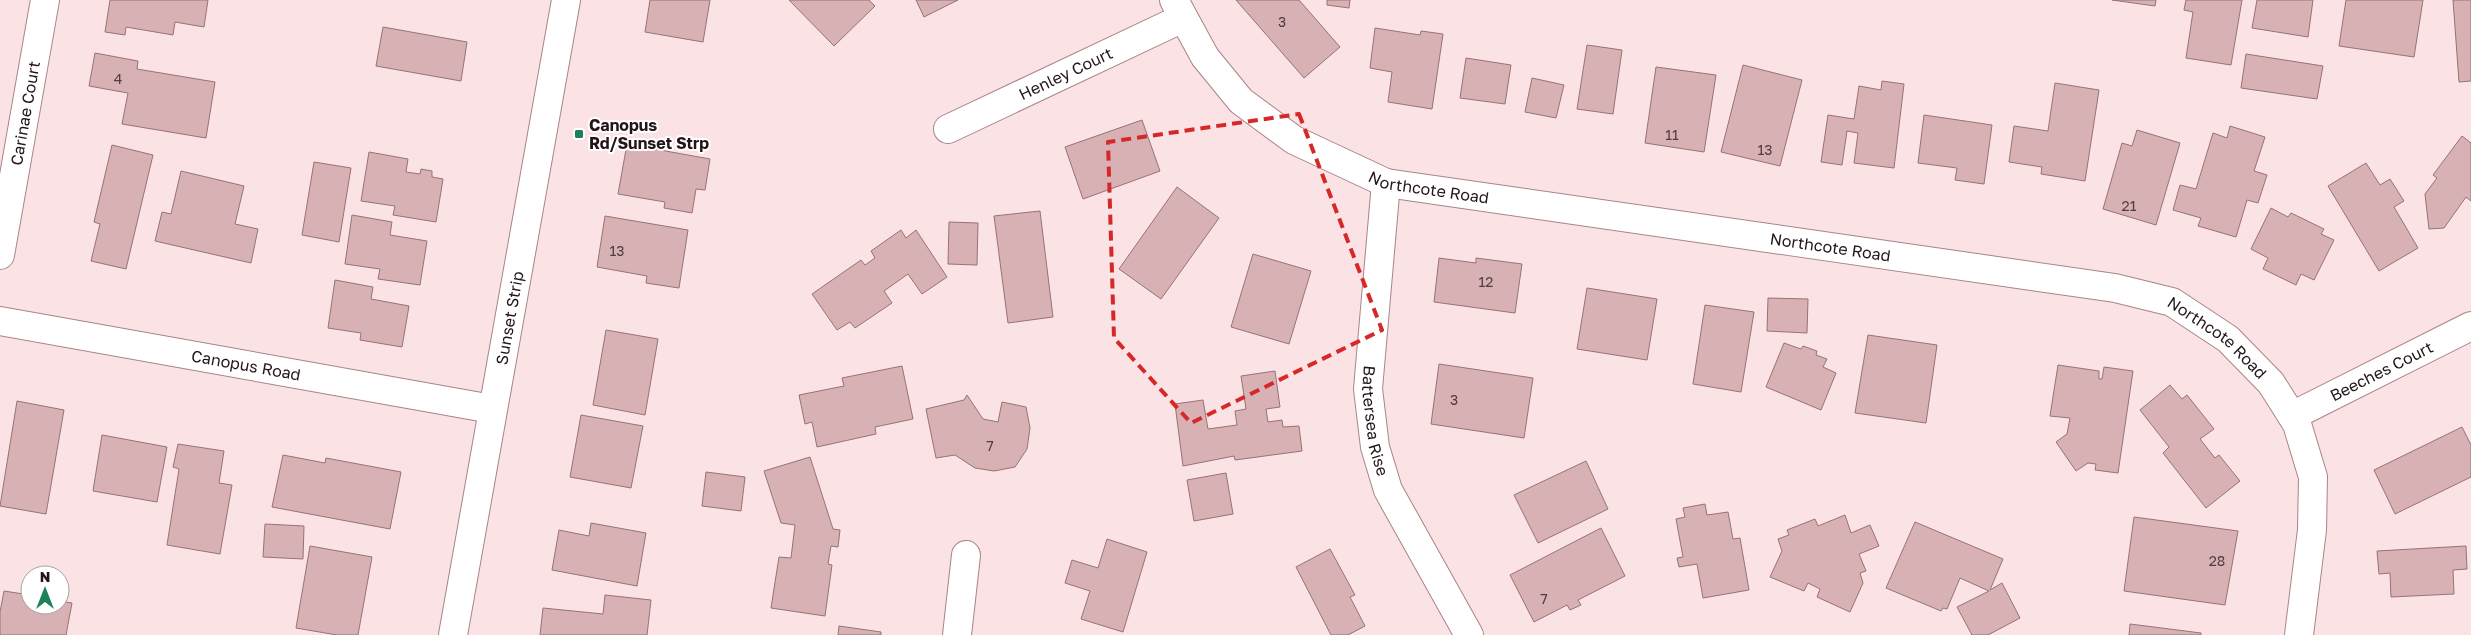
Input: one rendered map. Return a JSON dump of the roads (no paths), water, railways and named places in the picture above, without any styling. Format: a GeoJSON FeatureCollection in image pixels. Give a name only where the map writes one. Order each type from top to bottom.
{"type":"FeatureCollection","features":[{"type":"Feature","properties":{"kind":"street","name":"Carinae Court"},"geometry":{"type":"LineString","coordinates":[[0,256],[45,0]]}},
{"type":"Feature","properties":{"kind":"street","name":"Sunset Strip"},"geometry":{"type":"LineString","coordinates":[[453,635],[566,0]]}},
{"type":"Feature","properties":{"kind":"street","name":"Henley Court"},"geometry":{"type":"LineString","coordinates":[[948,129],[1179,9]]}},
{"type":"Feature","properties":{"kind":"street","name":"Northcote Road"},"geometry":{"type":"LineString","coordinates":[[1179,9],[1205,57],[1240,101],[1294,140],[1386,183],[2116,288],[2172,302],[2228,339],[2271,383],[2298,424],[2313,477],[2312,530],[2299,635]]}},
{"type":"Feature","properties":{"kind":"street","name":"Battersea Rise"},"geometry":{"type":"LineString","coordinates":[[1386,183],[1368,389],[1375,446],[1388,490],[1469,635]]}},
{"type":"Feature","properties":{"kind":"street","name":"Canopus Road"},"geometry":{"type":"LineString","coordinates":[[0,320],[492,409]]}},
{"type":"Feature","properties":{"kind":"street","name":"Beeches Court"},"geometry":{"type":"LineString","coordinates":[[2292,416],[2471,326]]}},
{"type":"Feature","properties":{"kind":"street"},"geometry":{"type":"LineString","coordinates":[[957,635],[966,555]]}},
{"type":"Feature","properties":{"kind":"place","name":"Canopus Rd/Sunset Strp"},"geometry":{"type":"Point","coordinates":[579,134]}}]}
